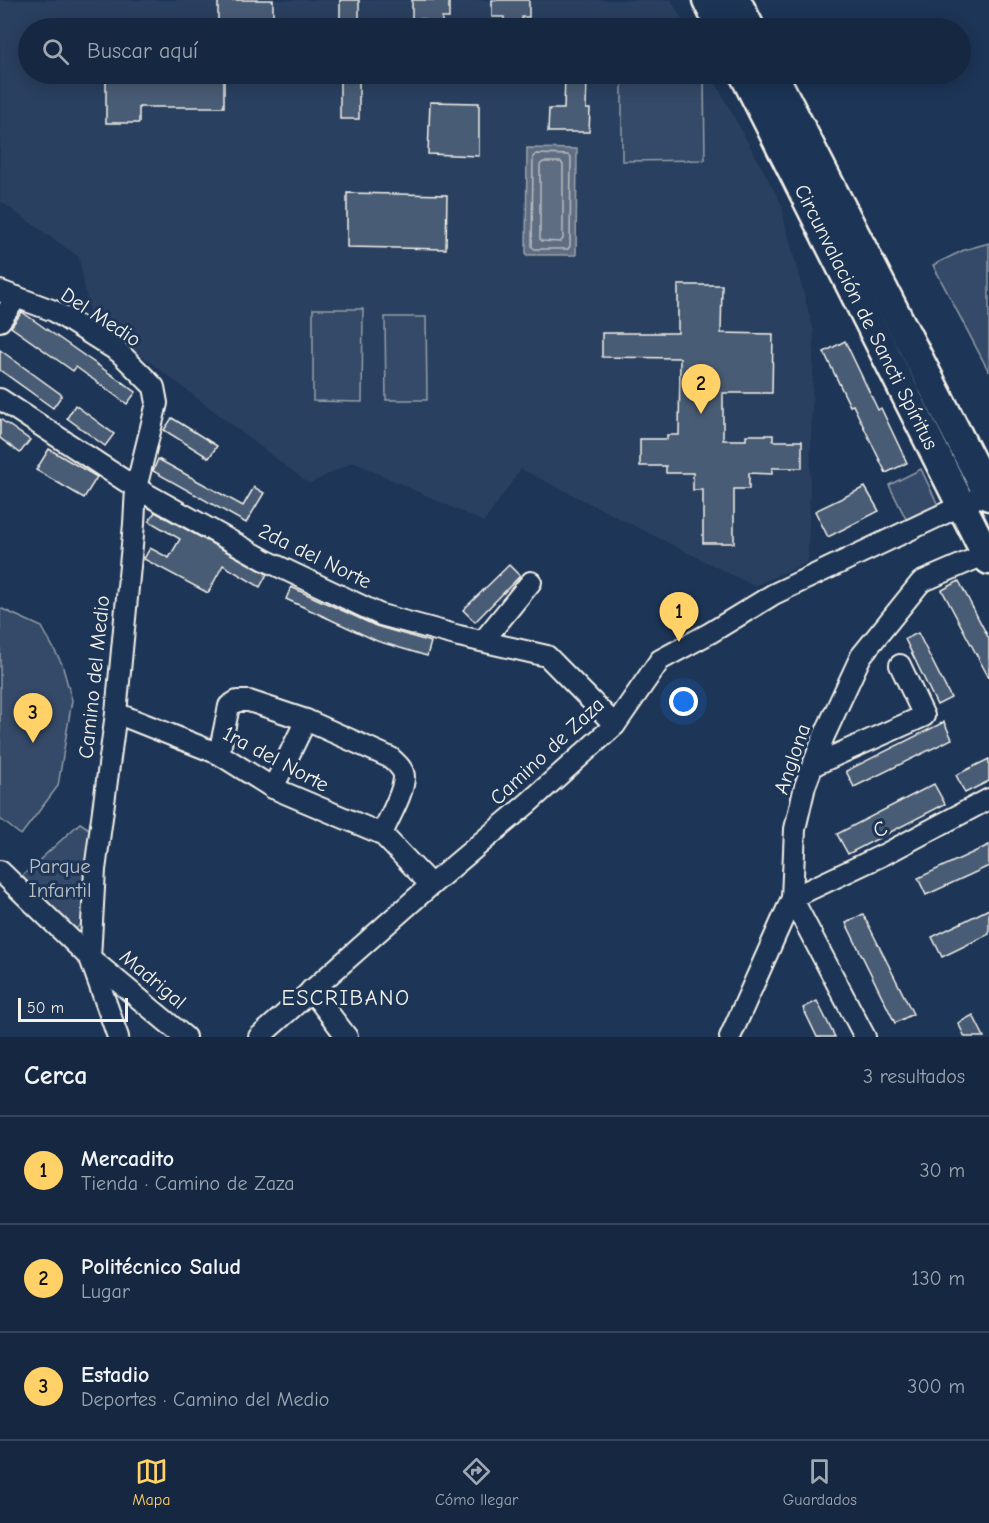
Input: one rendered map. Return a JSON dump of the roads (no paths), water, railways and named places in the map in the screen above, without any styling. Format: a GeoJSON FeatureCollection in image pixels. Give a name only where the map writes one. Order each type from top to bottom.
{"type":"FeatureCollection","features":[{"type":"Feature","properties":{"kind":"highway"},"geometry":{"type":"LineString","coordinates":[[707,0],[717,18]]}},
{"type":"Feature","properties":{"kind":"highway"},"geometry":{"type":"LineString","coordinates":[[736,0],[745,18]]}},
{"type":"Feature","properties":{"kind":"highway","name":"Circunvalación de Sancti Spíritus"},"geometry":{"type":"LineString","coordinates":[[750,84],[823,201],[982,496],[987,557]]}},
{"type":"Feature","properties":{"kind":"highway","name":"Circunvalación de Sancti Spíritus"},"geometry":{"type":"LineString","coordinates":[[777,84],[823,201]]}},
{"type":"Feature","properties":{"kind":"street"},"geometry":{"type":"LineString","coordinates":[[0,321],[9,294]]}},
{"type":"Feature","properties":{"kind":"street","name":"Del Medio"},"geometry":{"type":"LineString","coordinates":[[9,294],[54,311],[119,352],[154,387],[157,403]]}},
{"type":"Feature","properties":{"kind":"street","name":"2da del Norte"},"geometry":{"type":"LineString","coordinates":[[0,399],[136,488],[265,560],[381,615],[547,656],[615,725]]}},
{"type":"Feature","properties":{"kind":"street","name":"Camino del Medio"},"geometry":{"type":"LineString","coordinates":[[90,958],[95,870],[116,713],[136,488],[157,403]]}},
{"type":"Feature","properties":{"kind":"street","name":"Camino de Zaza"},"geometry":{"type":"LineString","coordinates":[[259,1037],[615,725],[660,660],[774,594],[982,496]]}},
{"type":"Feature","properties":{"kind":"street","name":"Anglona"},"geometry":{"type":"LineString","coordinates":[[730,1037],[792,898],[795,829],[805,786],[824,736],[861,656],[921,582],[987,557]]}},
{"type":"Feature","properties":{"kind":"street"},"geometry":{"type":"LineString","coordinates":[[483,641],[531,582]]}},
{"type":"Feature","properties":{"kind":"street"},"geometry":{"type":"LineString","coordinates":[[814,765],[924,716],[900,665]]}},
{"type":"Feature","properties":{"kind":"street"},"geometry":{"type":"LineString","coordinates":[[219,754],[229,706],[237,701],[249,700],[306,720],[391,758],[400,766],[404,776],[399,796],[382,834]]}},
{"type":"Feature","properties":{"kind":"street","name":"1ra del Norte"},"geometry":{"type":"LineString","coordinates":[[116,713],[219,754],[273,788],[382,834],[431,885]]}},
{"type":"Feature","properties":{"kind":"street"},"geometry":{"type":"LineString","coordinates":[[273,788],[306,720]]}},
{"type":"Feature","properties":{"kind":"street","name":"C"},"geometry":{"type":"LineString","coordinates":[[792,898],[885,854],[989,799]]}},
{"type":"Feature","properties":{"kind":"street","name":"Madrigal"},"geometry":{"type":"LineString","coordinates":[[0,871],[90,958],[184,1037]]}},
{"type":"Feature","properties":{"kind":"street"},"geometry":{"type":"LineString","coordinates":[[792,898],[865,1037]]}},
{"type":"Feature","properties":{"kind":"street"},"geometry":{"type":"LineString","coordinates":[[90,958],[118,1037]]}},
{"type":"Feature","properties":{"kind":"street"},"geometry":{"type":"LineString","coordinates":[[311,990],[347,1037]]}},
{"type":"Feature","properties":{"kind":"water"},"geometry":{"type":"Polygon","coordinates":[[[527,148],[577,149],[576,255],[526,255],[527,148]]]}},
{"type":"Feature","properties":{"kind":"place","name":"Politécnico Salud"},"geometry":{"type":"Point","coordinates":[701,414]}},
{"type":"Feature","properties":{"kind":"place","name":"Mercadito"},"geometry":{"type":"Point","coordinates":[679,642]}},
{"type":"Feature","properties":{"kind":"place","name":"Estadio"},"geometry":{"type":"Point","coordinates":[33,743]}},
{"type":"Feature","properties":{"kind":"district","name":"ESCRIBANO"},"geometry":{"type":"Point","coordinates":[346,998]}},
{"type":"Feature","properties":{"kind":"park label","name":"Parque Infantil"},"geometry":{"type":"Point","coordinates":[60,878]}}]}
